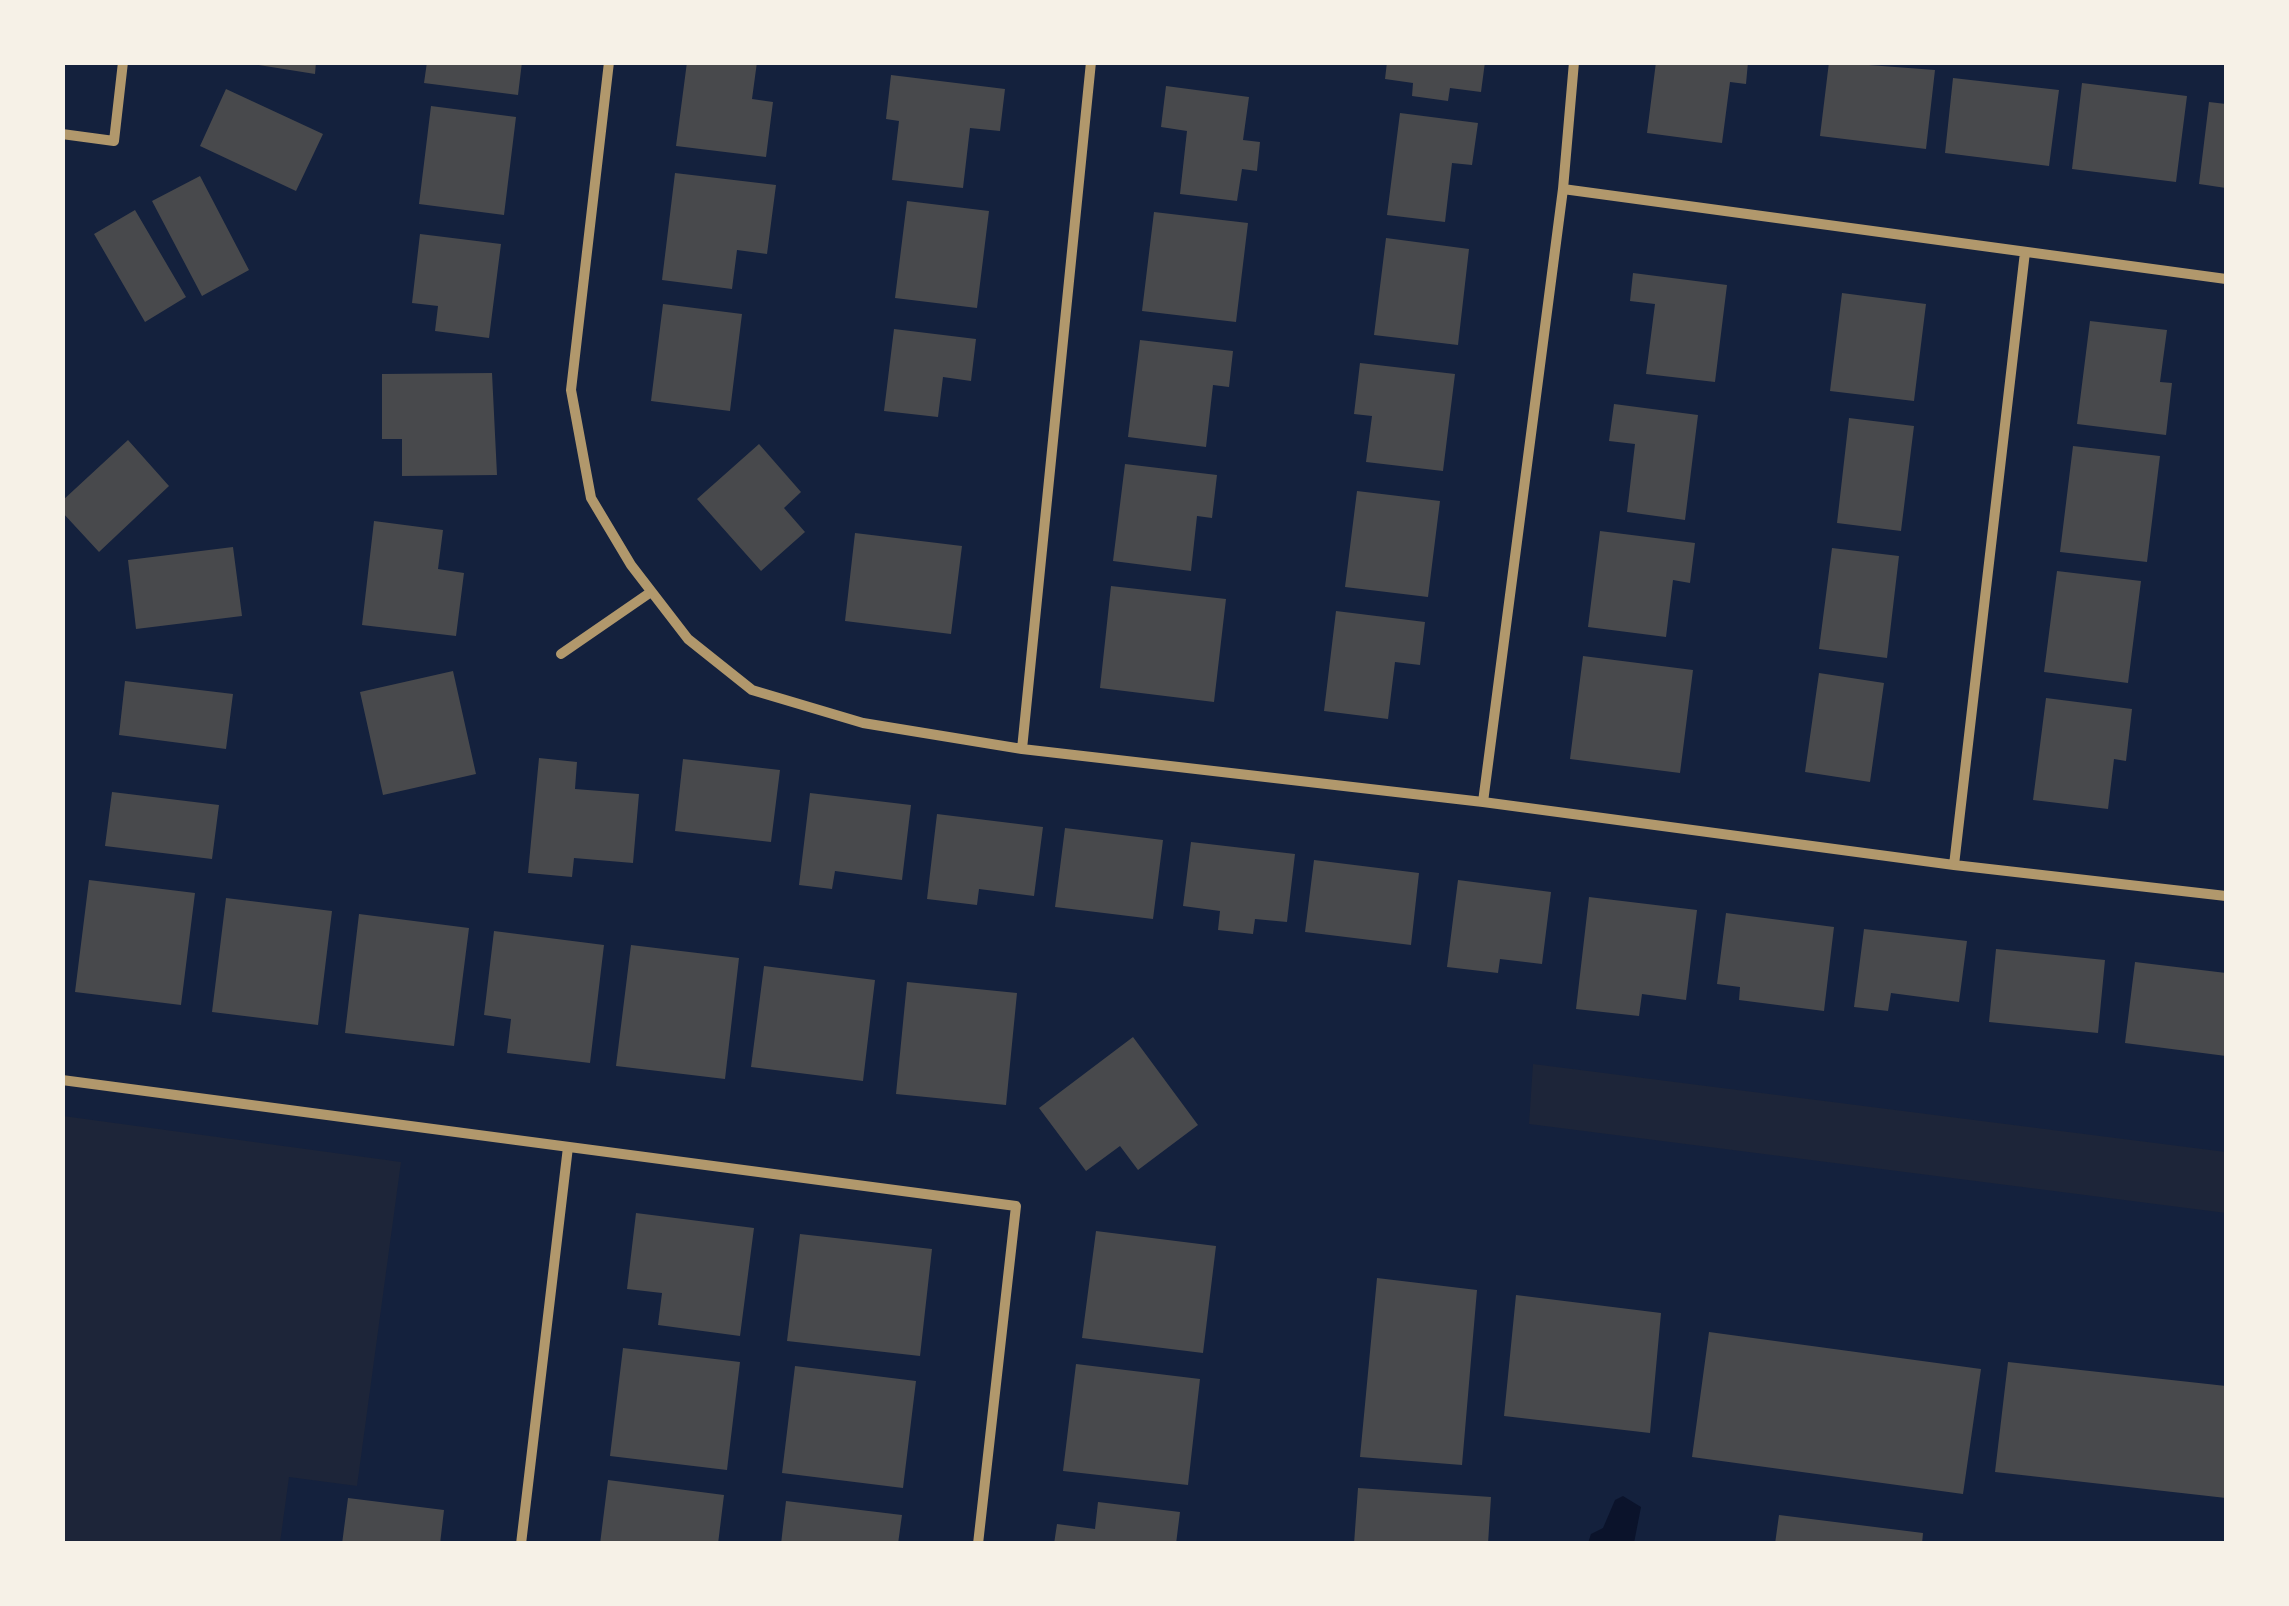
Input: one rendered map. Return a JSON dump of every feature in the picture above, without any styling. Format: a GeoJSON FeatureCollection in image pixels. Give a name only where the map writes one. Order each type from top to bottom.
{"type":"FeatureCollection","features":[{"type":"Feature","properties":{"kind":"street"},"geometry":{"type":"LineString","coordinates":[[62,134],[114,141],[123,62]]}},
{"type":"Feature","properties":{"kind":"street"},"geometry":{"type":"LineString","coordinates":[[609,62],[571,390],[591,498],[652,592],[688,639],[752,690],[863,723],[1022,749],[1483,802],[1954,866],[2226,896]]}},
{"type":"Feature","properties":{"kind":"street"},"geometry":{"type":"LineString","coordinates":[[1022,749],[1091,62]]}},
{"type":"Feature","properties":{"kind":"street"},"geometry":{"type":"LineString","coordinates":[[1483,802],[1563,190],[1574,62]]}},
{"type":"Feature","properties":{"kind":"street"},"geometry":{"type":"LineString","coordinates":[[1563,190],[2226,280]]}},
{"type":"Feature","properties":{"kind":"street"},"geometry":{"type":"LineString","coordinates":[[1954,866],[2025,252]]}},
{"type":"Feature","properties":{"kind":"street"},"geometry":{"type":"LineString","coordinates":[[562,654],[652,592]]}},
{"type":"Feature","properties":{"kind":"street"},"geometry":{"type":"LineString","coordinates":[[62,1080],[1016,1206],[978,1544]]}},
{"type":"Feature","properties":{"kind":"street"},"geometry":{"type":"LineString","coordinates":[[522,1544],[568,1146]]}},
{"type":"Feature","properties":{"kind":"shaded area"},"geometry":{"type":"Polygon","coordinates":[[[1533,1064],[2226,1152],[2226,1213],[1529,1124],[1533,1064]]]}},
{"type":"Feature","properties":{"kind":"shaded area"},"geometry":{"type":"Polygon","coordinates":[[[63,1116],[401,1162],[357,1486],[289,1477],[280,1543],[63,1543],[63,1116]]]}},
{"type":"Feature","properties":{"kind":"shaded area"},"geometry":{"type":"Polygon","coordinates":[[[1623,1496],[1641,1507],[1634,1543],[1588,1543],[1591,1534],[1603,1528],[1615,1500],[1623,1496]]]}},
{"type":"Feature","properties":{"kind":"building"},"geometry":{"type":"Polygon","coordinates":[[[240,62],[316,62],[315,74],[240,62]]]}},
{"type":"Feature","properties":{"kind":"building"},"geometry":{"type":"Polygon","coordinates":[[[427,62],[522,62],[518,95],[424,83],[427,62]]]}},
{"type":"Feature","properties":{"kind":"building"},"geometry":{"type":"Polygon","coordinates":[[[687,62],[757,62],[752,99],[773,102],[766,157],[676,146],[687,62]]]}},
{"type":"Feature","properties":{"kind":"building"},"geometry":{"type":"Polygon","coordinates":[[[1387,62],[1485,62],[1481,92],[1450,88],[1448,101],[1412,96],[1413,83],[1385,79],[1387,62]]]}},
{"type":"Feature","properties":{"kind":"building"},"geometry":{"type":"Polygon","coordinates":[[[1656,62],[1748,62],[1746,84],[1730,82],[1722,143],[1647,133],[1656,62]]]}},
{"type":"Feature","properties":{"kind":"building"},"geometry":{"type":"Polygon","coordinates":[[[1829,62],[1935,70],[1926,149],[1820,136],[1829,62]]]}},
{"type":"Feature","properties":{"kind":"building"},"geometry":{"type":"Polygon","coordinates":[[[891,75],[1005,89],[1000,131],[970,128],[963,188],[892,180],[899,121],[886,119],[891,75]]]}},
{"type":"Feature","properties":{"kind":"building"},"geometry":{"type":"Polygon","coordinates":[[[1953,78],[2059,90],[2049,166],[1945,153],[1953,78]]]}},
{"type":"Feature","properties":{"kind":"building"},"geometry":{"type":"Polygon","coordinates":[[[2082,83],[2187,96],[2176,182],[2072,169],[2082,83]]]}},
{"type":"Feature","properties":{"kind":"building"},"geometry":{"type":"Polygon","coordinates":[[[1166,86],[1249,97],[1243,140],[1260,142],[1257,171],[1242,169],[1237,201],[1180,194],[1187,131],[1161,127],[1166,86]]]}},
{"type":"Feature","properties":{"kind":"building"},"geometry":{"type":"Polygon","coordinates":[[[226,89],[323,134],[296,191],[200,146],[226,89]]]}},
{"type":"Feature","properties":{"kind":"building"},"geometry":{"type":"Polygon","coordinates":[[[2209,102],[2226,104],[2226,188],[2199,184],[2209,102]]]}},
{"type":"Feature","properties":{"kind":"building"},"geometry":{"type":"Polygon","coordinates":[[[431,106],[516,117],[504,215],[419,204],[431,106]]]}},
{"type":"Feature","properties":{"kind":"building"},"geometry":{"type":"Polygon","coordinates":[[[1400,113],[1478,123],[1472,165],[1452,163],[1445,222],[1387,215],[1400,113]]]}},
{"type":"Feature","properties":{"kind":"building"},"geometry":{"type":"Polygon","coordinates":[[[675,173],[776,185],[767,254],[737,250],[732,289],[662,280],[675,173]]]}},
{"type":"Feature","properties":{"kind":"building"},"geometry":{"type":"Polygon","coordinates":[[[200,176],[249,270],[202,296],[152,201],[200,176]]]}},
{"type":"Feature","properties":{"kind":"building"},"geometry":{"type":"Polygon","coordinates":[[[907,201],[989,211],[977,308],[895,298],[907,201]]]}},
{"type":"Feature","properties":{"kind":"building"},"geometry":{"type":"Polygon","coordinates":[[[135,210],[186,297],[145,322],[94,234],[135,210]]]}},
{"type":"Feature","properties":{"kind":"building"},"geometry":{"type":"Polygon","coordinates":[[[1154,212],[1248,223],[1236,322],[1142,311],[1154,212]]]}},
{"type":"Feature","properties":{"kind":"building"},"geometry":{"type":"Polygon","coordinates":[[[420,234],[501,244],[489,338],[435,331],[438,306],[412,303],[420,234]]]}},
{"type":"Feature","properties":{"kind":"building"},"geometry":{"type":"Polygon","coordinates":[[[1386,238],[1469,249],[1458,345],[1374,335],[1386,238]]]}},
{"type":"Feature","properties":{"kind":"building"},"geometry":{"type":"Polygon","coordinates":[[[1633,273],[1727,285],[1715,382],[1646,374],[1655,304],[1630,301],[1633,273]]]}},
{"type":"Feature","properties":{"kind":"building"},"geometry":{"type":"Polygon","coordinates":[[[1842,293],[1926,304],[1914,401],[1830,391],[1842,293]]]}},
{"type":"Feature","properties":{"kind":"building"},"geometry":{"type":"Polygon","coordinates":[[[663,304],[742,314],[730,411],[651,401],[663,304]]]}},
{"type":"Feature","properties":{"kind":"building"},"geometry":{"type":"Polygon","coordinates":[[[2090,321],[2167,330],[2160,382],[2172,383],[2166,435],[2077,424],[2090,321]]]}},
{"type":"Feature","properties":{"kind":"building"},"geometry":{"type":"Polygon","coordinates":[[[894,329],[976,339],[971,381],[943,377],[938,417],[884,411],[894,329]]]}},
{"type":"Feature","properties":{"kind":"building"},"geometry":{"type":"Polygon","coordinates":[[[1140,340],[1233,351],[1229,387],[1213,385],[1206,447],[1128,437],[1140,340]]]}},
{"type":"Feature","properties":{"kind":"building"},"geometry":{"type":"Polygon","coordinates":[[[1360,363],[1455,374],[1443,471],[1366,462],[1372,416],[1354,414],[1360,363]]]}},
{"type":"Feature","properties":{"kind":"building"},"geometry":{"type":"Polygon","coordinates":[[[492,373],[497,475],[402,476],[402,439],[382,439],[382,374],[492,373]]]}},
{"type":"Feature","properties":{"kind":"building"},"geometry":{"type":"Polygon","coordinates":[[[1614,404],[1698,415],[1685,520],[1627,512],[1635,444],[1609,441],[1614,404]]]}},
{"type":"Feature","properties":{"kind":"building"},"geometry":{"type":"Polygon","coordinates":[[[1849,418],[1914,426],[1901,531],[1837,523],[1849,418]]]}},
{"type":"Feature","properties":{"kind":"building"},"geometry":{"type":"Polygon","coordinates":[[[128,440],[169,486],[99,552],[62,512],[62,501],[128,440]]]}},
{"type":"Feature","properties":{"kind":"building"},"geometry":{"type":"Polygon","coordinates":[[[759,444],[801,492],[784,508],[805,532],[761,571],[697,499],[759,444]]]}},
{"type":"Feature","properties":{"kind":"building"},"geometry":{"type":"Polygon","coordinates":[[[2073,446],[2160,456],[2147,562],[2060,552],[2073,446]]]}},
{"type":"Feature","properties":{"kind":"building"},"geometry":{"type":"Polygon","coordinates":[[[1125,464],[1217,475],[1212,518],[1197,516],[1191,571],[1113,561],[1125,464]]]}},
{"type":"Feature","properties":{"kind":"building"},"geometry":{"type":"Polygon","coordinates":[[[1357,491],[1440,501],[1428,597],[1345,587],[1357,491]]]}},
{"type":"Feature","properties":{"kind":"building"},"geometry":{"type":"Polygon","coordinates":[[[374,521],[443,530],[438,569],[464,573],[456,636],[362,625],[374,521]]]}},
{"type":"Feature","properties":{"kind":"building"},"geometry":{"type":"Polygon","coordinates":[[[1600,531],[1695,543],[1690,583],[1673,580],[1666,637],[1588,627],[1600,531]]]}},
{"type":"Feature","properties":{"kind":"building"},"geometry":{"type":"Polygon","coordinates":[[[855,533],[962,546],[951,634],[845,621],[855,533]]]}},
{"type":"Feature","properties":{"kind":"building"},"geometry":{"type":"Polygon","coordinates":[[[233,547],[242,616],[136,629],[128,560],[233,547]]]}},
{"type":"Feature","properties":{"kind":"building"},"geometry":{"type":"Polygon","coordinates":[[[1832,548],[1899,556],[1887,658],[1819,649],[1832,548]]]}},
{"type":"Feature","properties":{"kind":"building"},"geometry":{"type":"Polygon","coordinates":[[[2057,571],[2141,581],[2128,683],[2044,672],[2057,571]]]}},
{"type":"Feature","properties":{"kind":"building"},"geometry":{"type":"Polygon","coordinates":[[[1111,586],[1226,599],[1214,702],[1100,688],[1111,586]]]}},
{"type":"Feature","properties":{"kind":"building"},"geometry":{"type":"Polygon","coordinates":[[[1336,611],[1425,622],[1420,665],[1395,662],[1388,719],[1324,711],[1336,611]]]}},
{"type":"Feature","properties":{"kind":"building"},"geometry":{"type":"Polygon","coordinates":[[[1583,656],[1693,670],[1680,773],[1570,759],[1583,656]]]}},
{"type":"Feature","properties":{"kind":"building"},"geometry":{"type":"Polygon","coordinates":[[[453,671],[476,774],[383,795],[360,692],[453,671]]]}},
{"type":"Feature","properties":{"kind":"building"},"geometry":{"type":"Polygon","coordinates":[[[1819,673],[1884,683],[1870,782],[1805,772],[1819,673]]]}},
{"type":"Feature","properties":{"kind":"building"},"geometry":{"type":"Polygon","coordinates":[[[125,681],[233,694],[226,749],[119,735],[125,681]]]}},
{"type":"Feature","properties":{"kind":"building"},"geometry":{"type":"Polygon","coordinates":[[[2046,698],[2132,709],[2126,761],[2114,759],[2108,809],[2033,800],[2046,698]]]}},
{"type":"Feature","properties":{"kind":"building"},"geometry":{"type":"Polygon","coordinates":[[[539,758],[577,762],[575,789],[639,794],[633,863],[574,858],[572,877],[528,873],[539,758]]]}},
{"type":"Feature","properties":{"kind":"building"},"geometry":{"type":"Polygon","coordinates":[[[683,759],[780,770],[771,842],[675,831],[683,759]]]}},
{"type":"Feature","properties":{"kind":"building"},"geometry":{"type":"Polygon","coordinates":[[[112,792],[219,805],[212,859],[105,846],[112,792]]]}},
{"type":"Feature","properties":{"kind":"building"},"geometry":{"type":"Polygon","coordinates":[[[810,793],[911,805],[902,880],[835,871],[832,889],[799,885],[810,793]]]}},
{"type":"Feature","properties":{"kind":"building"},"geometry":{"type":"Polygon","coordinates":[[[937,814],[1043,827],[1034,896],[979,889],[977,905],[927,899],[937,814]]]}},
{"type":"Feature","properties":{"kind":"building"},"geometry":{"type":"Polygon","coordinates":[[[1065,828],[1163,840],[1153,919],[1055,907],[1065,828]]]}},
{"type":"Feature","properties":{"kind":"building"},"geometry":{"type":"Polygon","coordinates":[[[1191,842],[1295,854],[1287,922],[1255,919],[1253,934],[1218,930],[1220,911],[1183,906],[1191,842]]]}},
{"type":"Feature","properties":{"kind":"building"},"geometry":{"type":"Polygon","coordinates":[[[1314,860],[1419,873],[1411,945],[1305,932],[1314,860]]]}},
{"type":"Feature","properties":{"kind":"building"},"geometry":{"type":"Polygon","coordinates":[[[89,880],[195,893],[181,1005],[75,992],[89,880]]]}},
{"type":"Feature","properties":{"kind":"building"},"geometry":{"type":"Polygon","coordinates":[[[1458,880],[1551,892],[1542,964],[1500,959],[1498,973],[1447,967],[1458,880]]]}},
{"type":"Feature","properties":{"kind":"building"},"geometry":{"type":"Polygon","coordinates":[[[1589,897],[1697,910],[1686,1000],[1642,994],[1639,1016],[1576,1009],[1589,897]]]}},
{"type":"Feature","properties":{"kind":"building"},"geometry":{"type":"Polygon","coordinates":[[[226,898],[332,911],[318,1025],[212,1012],[226,898]]]}},
{"type":"Feature","properties":{"kind":"building"},"geometry":{"type":"Polygon","coordinates":[[[1726,913],[1834,927],[1824,1011],[1739,1000],[1740,987],[1717,984],[1726,913]]]}},
{"type":"Feature","properties":{"kind":"building"},"geometry":{"type":"Polygon","coordinates":[[[359,914],[469,928],[454,1046],[345,1033],[359,914]]]}},
{"type":"Feature","properties":{"kind":"building"},"geometry":{"type":"Polygon","coordinates":[[[1864,929],[1967,941],[1959,1002],[1891,993],[1888,1011],[1854,1007],[1864,929]]]}},
{"type":"Feature","properties":{"kind":"building"},"geometry":{"type":"Polygon","coordinates":[[[494,931],[604,945],[590,1063],[507,1053],[511,1019],[484,1015],[494,931]]]}},
{"type":"Feature","properties":{"kind":"building"},"geometry":{"type":"Polygon","coordinates":[[[631,945],[739,958],[725,1079],[616,1066],[631,945]]]}},
{"type":"Feature","properties":{"kind":"building"},"geometry":{"type":"Polygon","coordinates":[[[1996,949],[2105,960],[2098,1033],[1989,1022],[1996,949]]]}},
{"type":"Feature","properties":{"kind":"building"},"geometry":{"type":"Polygon","coordinates":[[[2135,962],[2226,973],[2226,1056],[2125,1043],[2135,962]]]}},
{"type":"Feature","properties":{"kind":"building"},"geometry":{"type":"Polygon","coordinates":[[[764,966],[875,980],[863,1081],[751,1067],[764,966]]]}},
{"type":"Feature","properties":{"kind":"building"},"geometry":{"type":"Polygon","coordinates":[[[907,982],[1017,993],[1006,1105],[896,1094],[907,982]]]}},
{"type":"Feature","properties":{"kind":"building"},"geometry":{"type":"Polygon","coordinates":[[[1133,1037],[1198,1125],[1138,1170],[1120,1146],[1086,1171],[1039,1108],[1133,1037]]]}},
{"type":"Feature","properties":{"kind":"building"},"geometry":{"type":"Polygon","coordinates":[[[636,1213],[754,1228],[740,1336],[658,1325],[662,1293],[627,1289],[636,1213]]]}},
{"type":"Feature","properties":{"kind":"building"},"geometry":{"type":"Polygon","coordinates":[[[1096,1231],[1216,1246],[1203,1353],[1082,1338],[1096,1231]]]}},
{"type":"Feature","properties":{"kind":"building"},"geometry":{"type":"Polygon","coordinates":[[[800,1234],[932,1249],[920,1356],[787,1341],[800,1234]]]}},
{"type":"Feature","properties":{"kind":"building"},"geometry":{"type":"Polygon","coordinates":[[[1377,1278],[1477,1290],[1462,1465],[1360,1457],[1377,1278]]]}},
{"type":"Feature","properties":{"kind":"building"},"geometry":{"type":"Polygon","coordinates":[[[1516,1295],[1661,1313],[1650,1433],[1504,1416],[1516,1295]]]}},
{"type":"Feature","properties":{"kind":"building"},"geometry":{"type":"Polygon","coordinates":[[[1709,1332],[1981,1369],[1963,1494],[1692,1457],[1709,1332]]]}},
{"type":"Feature","properties":{"kind":"building"},"geometry":{"type":"Polygon","coordinates":[[[623,1348],[740,1362],[727,1470],[610,1456],[623,1348]]]}},
{"type":"Feature","properties":{"kind":"building"},"geometry":{"type":"Polygon","coordinates":[[[2008,1362],[2226,1386],[2226,1498],[1995,1472],[2008,1362]]]}},
{"type":"Feature","properties":{"kind":"building"},"geometry":{"type":"Polygon","coordinates":[[[1076,1364],[1200,1379],[1188,1485],[1063,1471],[1076,1364]]]}},
{"type":"Feature","properties":{"kind":"building"},"geometry":{"type":"Polygon","coordinates":[[[795,1366],[916,1381],[903,1488],[782,1473],[795,1366]]]}},
{"type":"Feature","properties":{"kind":"building"},"geometry":{"type":"Polygon","coordinates":[[[608,1480],[724,1495],[718,1544],[600,1544],[608,1480]]]}},
{"type":"Feature","properties":{"kind":"building"},"geometry":{"type":"Polygon","coordinates":[[[1358,1488],[1491,1497],[1488,1544],[1354,1544],[1358,1488]]]}},
{"type":"Feature","properties":{"kind":"building"},"geometry":{"type":"Polygon","coordinates":[[[348,1498],[444,1510],[440,1544],[342,1544],[348,1498]]]}},
{"type":"Feature","properties":{"kind":"building"},"geometry":{"type":"Polygon","coordinates":[[[786,1501],[902,1515],[898,1544],[781,1544],[786,1501]]]}},
{"type":"Feature","properties":{"kind":"building"},"geometry":{"type":"Polygon","coordinates":[[[1098,1502],[1180,1512],[1176,1544],[1054,1544],[1057,1524],[1095,1529],[1098,1502]]]}},
{"type":"Feature","properties":{"kind":"building"},"geometry":{"type":"Polygon","coordinates":[[[1779,1515],[1923,1533],[1922,1544],[1775,1544],[1779,1515]]]}}]}
